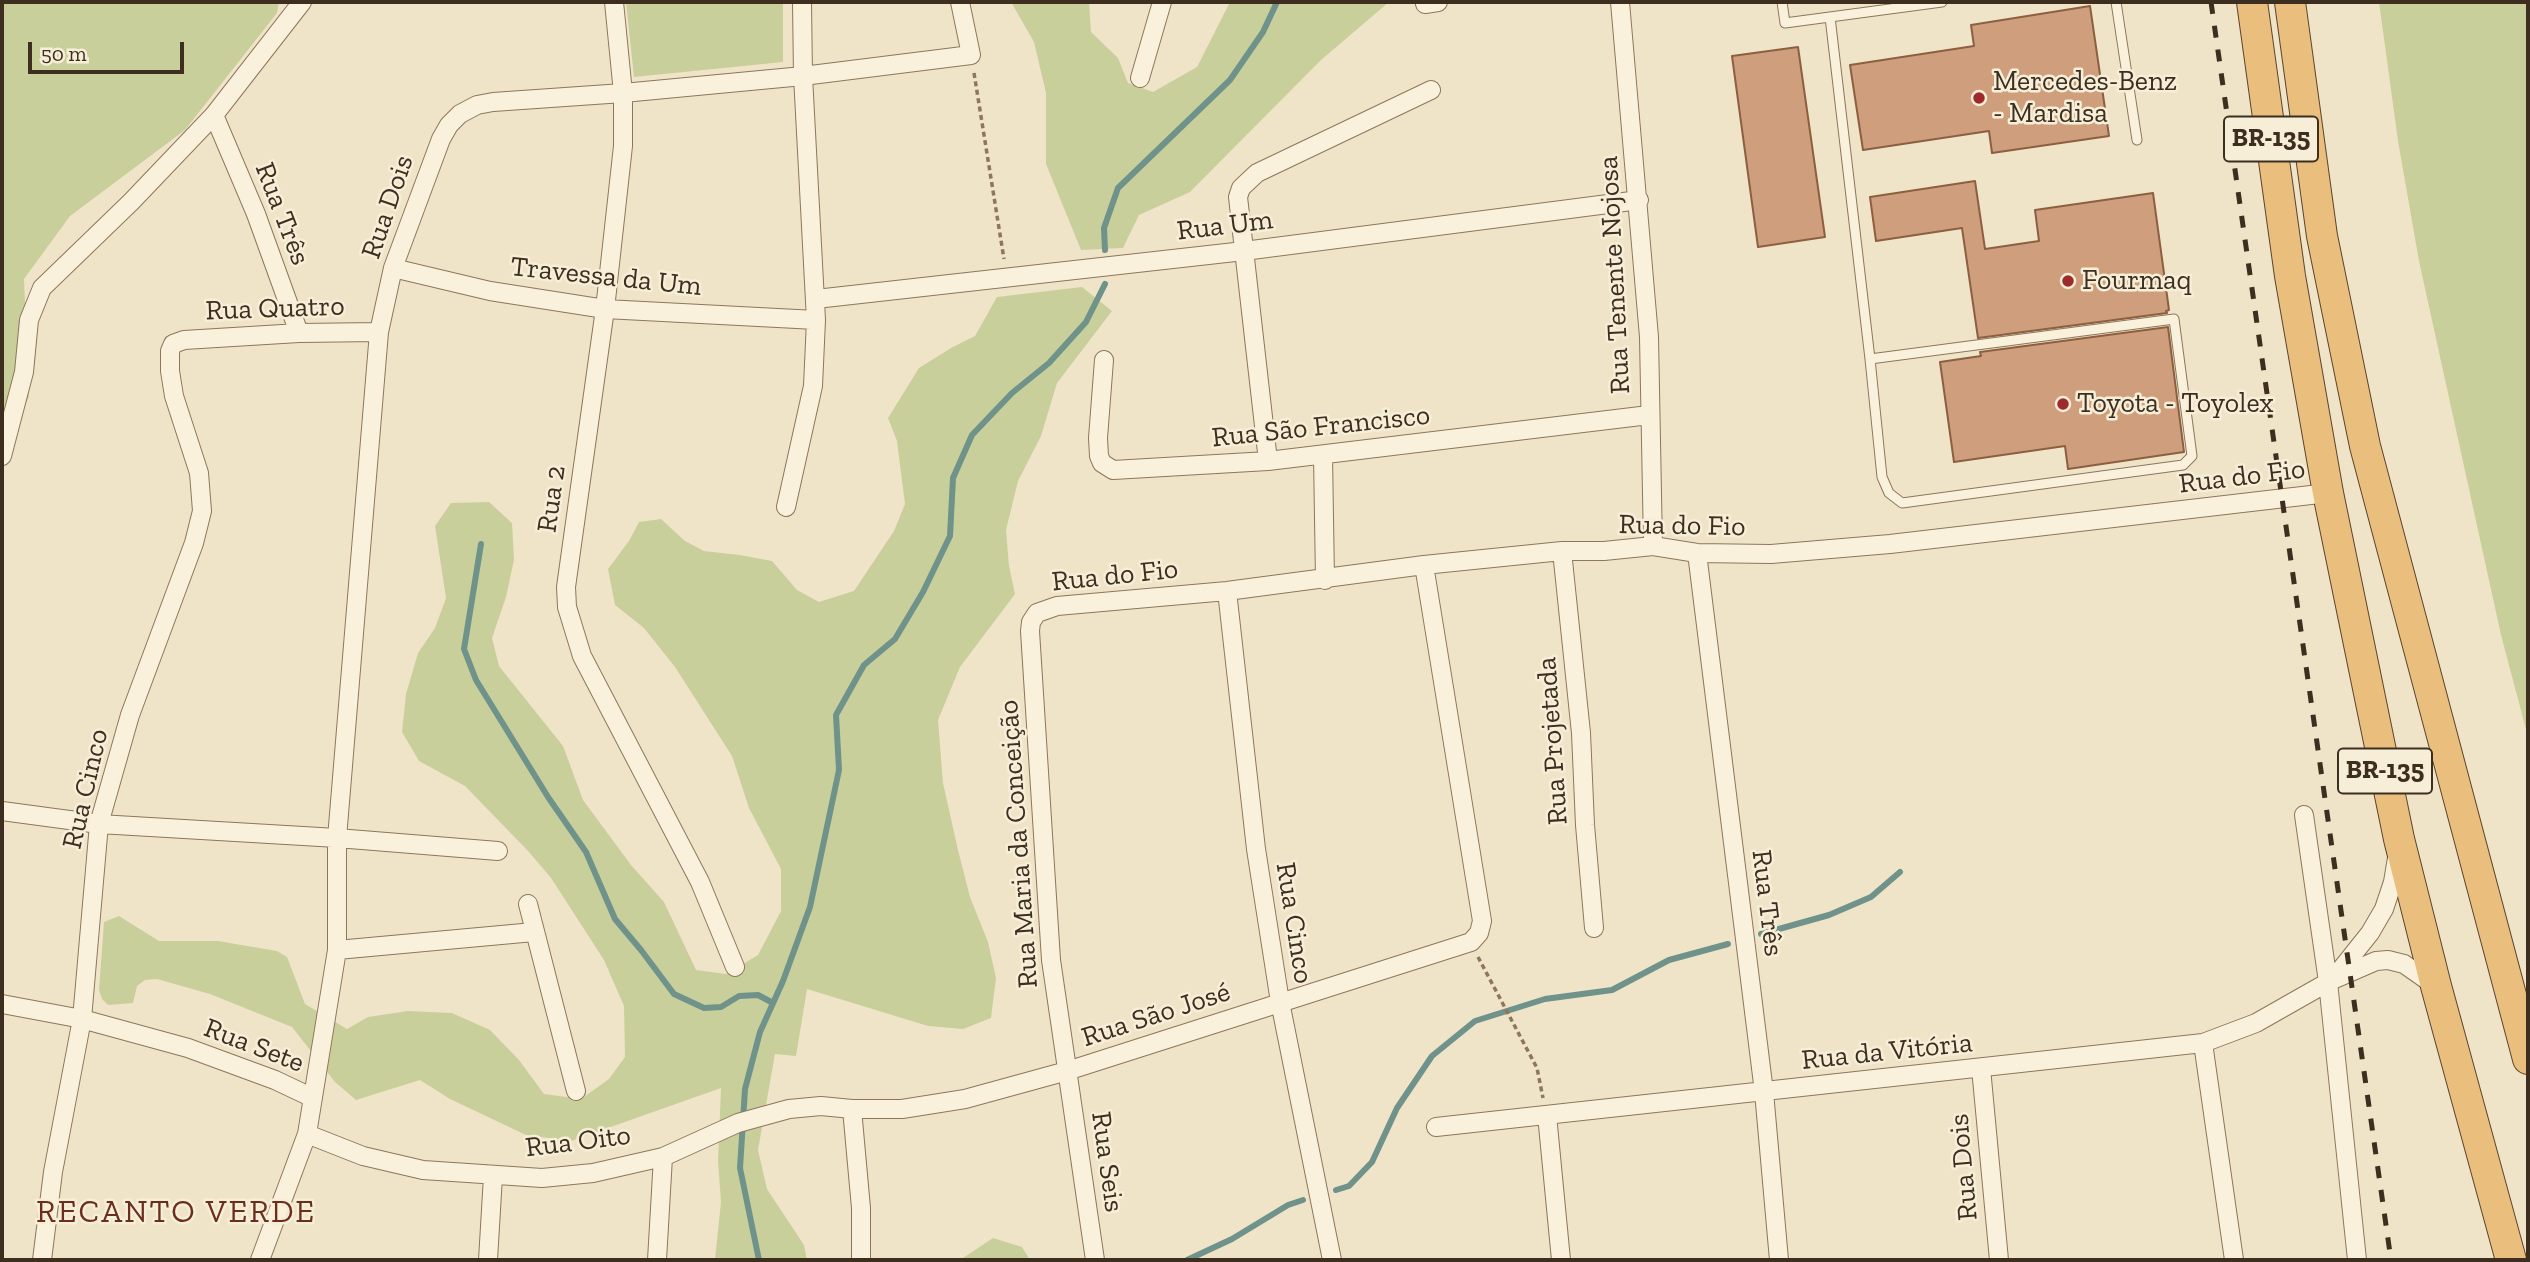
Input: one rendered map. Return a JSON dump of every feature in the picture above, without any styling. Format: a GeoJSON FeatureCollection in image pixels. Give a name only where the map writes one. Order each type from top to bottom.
{"type":"FeatureCollection","features":[{"type":"Feature","properties":{"kind":"highway","name":"BR-135"},"geometry":{"type":"LineString","coordinates":[[2252,2],[2290,276],[2328,493],[2399,839],[2511,1260]]}},
{"type":"Feature","properties":{"kind":"highway","name":"BR-135"},"geometry":{"type":"LineString","coordinates":[[2290,2],[2322,236],[2365,446],[2528,1059]]}},
{"type":"Feature","properties":{"kind":"street"},"geometry":{"type":"LineString","coordinates":[[2,456],[24,372],[29,320],[42,288],[131,202],[214,115],[302,2]]}},
{"type":"Feature","properties":{"kind":"street","name":"Rua 2"},"geometry":{"type":"LineString","coordinates":[[614,2],[623,93],[623,146],[605,309],[566,587],[567,607],[582,656],[700,882],[735,967]]}},
{"type":"Feature","properties":{"kind":"street"},"geometry":{"type":"LineString","coordinates":[[786,508],[813,386],[816,320],[803,76],[802,2]]}},
{"type":"Feature","properties":{"kind":"street"},"geometry":{"type":"LineString","coordinates":[[960,2],[971,55]]}},
{"type":"Feature","properties":{"kind":"street"},"geometry":{"type":"LineString","coordinates":[[1140,78],[1162,2]]}},
{"type":"Feature","properties":{"kind":"street","name":"Rua Tenente Nojosa"},"geometry":{"type":"LineString","coordinates":[[1620,2],[1639,200],[1648,337],[1653,545]]}},
{"type":"Feature","properties":{"kind":"street","name":"Rua Dois"},"geometry":{"type":"LineString","coordinates":[[337,838],[379,332],[393,268],[440,139],[449,125],[460,114],[477,105],[493,102],[803,76],[971,55]]}},
{"type":"Feature","properties":{"kind":"street"},"geometry":{"type":"LineString","coordinates":[[1268,461],[1238,197],[1241,188],[1247,180],[1431,90]]}},
{"type":"Feature","properties":{"kind":"street","name":"Rua Três"},"geometry":{"type":"LineString","coordinates":[[214,115],[256,214],[299,333]]}},
{"type":"Feature","properties":{"kind":"street","name":"Rua Um"},"geometry":{"type":"LineString","coordinates":[[816,299],[1244,251],[1639,200]]}},
{"type":"Feature","properties":{"kind":"street","name":"Travessa da Um"},"geometry":{"type":"LineString","coordinates":[[393,268],[490,291],[605,309],[816,320]]}},
{"type":"Feature","properties":{"kind":"street","name":"Rua Quatro"},"geometry":{"type":"LineString","coordinates":[[173,344],[184,340],[299,333],[379,332]]}},
{"type":"Feature","properties":{"kind":"street","name":"Rua Cinco"},"geometry":{"type":"LineString","coordinates":[[42,1260],[53,1172],[82,1019],[99,824],[130,715],[194,543],[202,511],[199,473],[174,396],[170,372],[170,351],[173,344]]}},
{"type":"Feature","properties":{"kind":"street","name":"Rua São Francisco"},"geometry":{"type":"LineString","coordinates":[[1104,360],[1099,456],[1107,467],[1124,470],[1268,461],[1649,415]]}},
{"type":"Feature","properties":{"kind":"street"},"geometry":{"type":"LineString","coordinates":[[1323,455],[1325,580]]}},
{"type":"Feature","properties":{"kind":"street","name":"Rua do Fio"},"geometry":{"type":"LineString","coordinates":[[1037,613],[1057,606],[1227,591],[1424,565],[1562,551],[1604,551],[1653,545],[1696,552],[1771,554],[1890,544],[2328,493]]}},
{"type":"Feature","properties":{"kind":"street","name":"Rua Projetada"},"geometry":{"type":"LineString","coordinates":[[1562,551],[1581,733],[1594,928]]}},
{"type":"Feature","properties":{"kind":"street","name":"Rua Três"},"geometry":{"type":"LineString","coordinates":[[1696,552],[1764,1092],[1779,1260]]}},
{"type":"Feature","properties":{"kind":"street"},"geometry":{"type":"LineString","coordinates":[[1424,565],[1482,921],[1479,933],[1471,942]]}},
{"type":"Feature","properties":{"kind":"street","name":"Rua Cinco"},"geometry":{"type":"LineString","coordinates":[[1227,591],[1256,849],[1280,1002],[1332,1260]]}},
{"type":"Feature","properties":{"kind":"street","name":"Rua Maria da Conceição"},"geometry":{"type":"LineString","coordinates":[[1037,613],[1031,622],[1030,631],[1051,960],[1067,1071]]}},
{"type":"Feature","properties":{"kind":"street"},"geometry":{"type":"LineString","coordinates":[[2,811],[99,824],[337,838],[498,851]]}},
{"type":"Feature","properties":{"kind":"street"},"geometry":{"type":"LineString","coordinates":[[2304,815],[2329,982],[2357,1260]]}},
{"type":"Feature","properties":{"kind":"street","name":"Rua Sete"},"geometry":{"type":"LineString","coordinates":[[2,1004],[82,1019],[188,1048],[264,1076],[313,1098],[337,950],[337,838]]}},
{"type":"Feature","properties":{"kind":"street","name":"Rua da Vitória"},"geometry":{"type":"LineString","coordinates":[[2329,982],[2349,962],[2384,909],[2393,882],[2399,839]]}},
{"type":"Feature","properties":{"kind":"street"},"geometry":{"type":"LineString","coordinates":[[528,904],[576,1091]]}},
{"type":"Feature","properties":{"kind":"street"},"geometry":{"type":"LineString","coordinates":[[337,950],[534,932]]}},
{"type":"Feature","properties":{"kind":"street","name":"Rua São José"},"geometry":{"type":"LineString","coordinates":[[852,1110],[902,1108],[945,1102],[1067,1071],[1471,942]]}},
{"type":"Feature","properties":{"kind":"street","name":"Rua da Vitória"},"geometry":{"type":"LineString","coordinates":[[1436,1126],[2203,1043],[2256,1023],[2363,965],[2388,960],[2412,968],[2436,986]]}},
{"type":"Feature","properties":{"kind":"street"},"geometry":{"type":"LineString","coordinates":[[2203,1043],[2234,1260]]}},
{"type":"Feature","properties":{"kind":"street","name":"Rua Dois"},"geometry":{"type":"LineString","coordinates":[[1981,1068],[1999,1260]]}},
{"type":"Feature","properties":{"kind":"street","name":"Rua Seis"},"geometry":{"type":"LineString","coordinates":[[1067,1071],[1095,1260]]}},
{"type":"Feature","properties":{"kind":"street"},"geometry":{"type":"LineString","coordinates":[[260,1260],[307,1135],[313,1098]]}},
{"type":"Feature","properties":{"kind":"street","name":"Rua Oito"},"geometry":{"type":"LineString","coordinates":[[307,1135],[363,1156],[423,1170],[542,1178],[593,1173],[663,1157],[743,1122],[806,1106],[834,1106],[852,1110]]}},
{"type":"Feature","properties":{"kind":"street"},"geometry":{"type":"LineString","coordinates":[[852,1110],[861,1208],[861,1260]]}},
{"type":"Feature","properties":{"kind":"street"},"geometry":{"type":"LineString","coordinates":[[1547,1115],[1561,1260]]}},
{"type":"Feature","properties":{"kind":"street"},"geometry":{"type":"LineString","coordinates":[[657,1260],[663,1157]]}},
{"type":"Feature","properties":{"kind":"street"},"geometry":{"type":"LineString","coordinates":[[488,1260],[493,1175]]}},
{"type":"Feature","properties":{"kind":"lane"},"geometry":{"type":"LineString","coordinates":[[1782,2],[1786,23],[1877,6],[1942,2]]}},
{"type":"Feature","properties":{"kind":"lane"},"geometry":{"type":"LineString","coordinates":[[2116,2],[2137,140]]}},
{"type":"Feature","properties":{"kind":"lane"},"geometry":{"type":"LineString","coordinates":[[1829,17],[1882,477],[1889,493],[1902,503],[2183,465],[2192,456],[2174,319],[1870,359]]}},
{"type":"Feature","properties":{"kind":"path"},"geometry":{"type":"LineString","coordinates":[[971,55],[1007,278]]}},
{"type":"Feature","properties":{"kind":"path"},"geometry":{"type":"LineString","coordinates":[[1471,942],[1537,1068],[1547,1115]]}},
{"type":"Feature","properties":{"kind":"green space"},"geometry":{"type":"Polygon","coordinates":[[[2,2],[279,2],[277,13],[185,130],[70,216],[24,279],[29,397],[2,447],[2,2]]]}},
{"type":"Feature","properties":{"kind":"green space"},"geometry":{"type":"Polygon","coordinates":[[[626,2],[783,2],[783,62],[634,77],[626,2]]]}},
{"type":"Feature","properties":{"kind":"green space"},"geometry":{"type":"Polygon","coordinates":[[[1011,2],[1089,2],[1091,32],[1118,58],[1128,83],[1153,92],[1197,67],[1230,2],[1389,2],[1321,60],[1190,192],[1139,215],[1123,248],[1081,250],[1046,164],[1046,93],[1034,42],[1011,2]]]}},
{"type":"Feature","properties":{"kind":"green space"},"geometry":{"type":"Polygon","coordinates":[[[2379,2],[2528,2],[2528,737],[2501,635],[2419,261],[2398,141],[2379,2]]]}},
{"type":"Feature","properties":{"kind":"green space"},"geometry":{"type":"Polygon","coordinates":[[[1082,287],[1112,311],[1057,383],[1041,436],[1018,481],[1006,530],[1015,594],[960,667],[938,720],[943,783],[958,850],[970,897],[988,942],[996,978],[991,1018],[963,1029],[928,1026],[807,989],[796,1056],[775,1054],[758,1150],[767,1189],[804,1245],[807,1260],[715,1260],[721,1202],[718,1161],[721,1088],[571,1141],[526,1135],[450,1099],[420,1080],[356,1100],[335,1082],[292,1027],[210,994],[157,979],[145,980],[137,986],[133,1003],[108,1005],[102,999],[99,990],[104,922],[119,916],[159,941],[218,941],[277,951],[287,957],[305,1004],[347,1029],[368,1017],[408,1011],[452,1013],[490,1030],[519,1060],[544,1094],[581,1099],[609,1079],[625,1057],[624,1006],[604,960],[551,878],[529,852],[465,786],[419,761],[402,732],[406,694],[418,653],[435,628],[446,598],[435,526],[451,503],[489,502],[512,523],[514,560],[506,597],[492,638],[499,666],[563,746],[583,800],[631,865],[664,902],[696,970],[726,974],[758,955],[781,911],[781,869],[749,808],[732,756],[675,667],[644,628],[615,605],[608,569],[629,541],[639,522],[661,519],[685,541],[704,551],[772,561],[797,590],[819,602],[854,591],[894,531],[905,504],[897,441],[888,418],[919,368],[975,336],[997,297],[1082,287]]]}},
{"type":"Feature","properties":{"kind":"green space"},"geometry":{"type":"Polygon","coordinates":[[[993,1238],[1022,1247],[1030,1260],[960,1260],[993,1238]]]}},
{"type":"Feature","properties":{"kind":"building","name":"Mercedes-Benz - Mardisa"},"geometry":{"type":"Polygon","coordinates":[[[2090,6],[2109,136],[1992,153],[1989,131],[1863,150],[1850,65],[1974,46],[1971,25],[2090,6]]]}},
{"type":"Feature","properties":{"kind":"building"},"geometry":{"type":"Polygon","coordinates":[[[1798,47],[1825,237],[1758,247],[1732,56],[1798,47]]]}},
{"type":"Feature","properties":{"kind":"building","name":"Fourmaq"},"geometry":{"type":"Polygon","coordinates":[[[1975,181],[1985,249],[2039,241],[2035,210],[2153,193],[2169,310],[2167,313],[1978,338],[1962,228],[1876,241],[1870,197],[1975,181]]]}},
{"type":"Feature","properties":{"kind":"building","name":"Toyota - Toyolex"},"geometry":{"type":"Polygon","coordinates":[[[2168,327],[2184,452],[2068,469],[2065,446],[1954,462],[1940,362],[1981,356],[1980,352],[2168,327]]]}},
{"type":"Feature","properties":{"kind":"waterway"},"geometry":{"type":"LineString","coordinates":[[1105,250],[1104,228],[1118,188],[1230,80],[1263,32],[1277,2]]}},
{"type":"Feature","properties":{"kind":"waterway"},"geometry":{"type":"LineString","coordinates":[[759,1260],[740,1168],[745,1089],[760,1032],[783,981],[810,907],[839,770],[836,715],[864,665],[895,639],[923,592],[950,536],[953,478],[972,435],[1012,393],[1049,363],[1086,322],[1105,284]]}},
{"type":"Feature","properties":{"kind":"waterway"},"geometry":{"type":"LineString","coordinates":[[481,544],[464,649],[476,680],[548,797],[586,852],[615,919],[674,994],[704,1008],[721,1007],[739,996],[758,995],[773,1003]]}},
{"type":"Feature","properties":{"kind":"waterway"},"geometry":{"type":"LineString","coordinates":[[1761,934],[1829,915],[1871,897],[1900,872]]}},
{"type":"Feature","properties":{"kind":"waterway"},"geometry":{"type":"LineString","coordinates":[[1336,1190],[1349,1186],[1372,1162],[1397,1108],[1432,1056],[1475,1021],[1545,999],[1612,990],[1669,960],[1728,944]]}},
{"type":"Feature","properties":{"kind":"waterway"},"geometry":{"type":"LineString","coordinates":[[1187,1260],[1232,1239],[1288,1205],[1303,1200]]}},
{"type":"Feature","properties":{"kind":"railway"},"geometry":{"type":"LineString","coordinates":[[2211,2],[2391,1260]]}},
{"type":"Feature","properties":{"kind":"place","name":"Mercedes-Benz - Mardisa"},"geometry":{"type":"Point","coordinates":[1979,98]}},
{"type":"Feature","properties":{"kind":"place","name":"Fourmaq"},"geometry":{"type":"Point","coordinates":[2068,281]}},
{"type":"Feature","properties":{"kind":"place","name":"Toyota - Toyolex"},"geometry":{"type":"Point","coordinates":[2063,404]}},
{"type":"Feature","properties":{"kind":"district","name":"RECANTO VERDE"},"geometry":{"type":"Point","coordinates":[176,1213]}}]}
